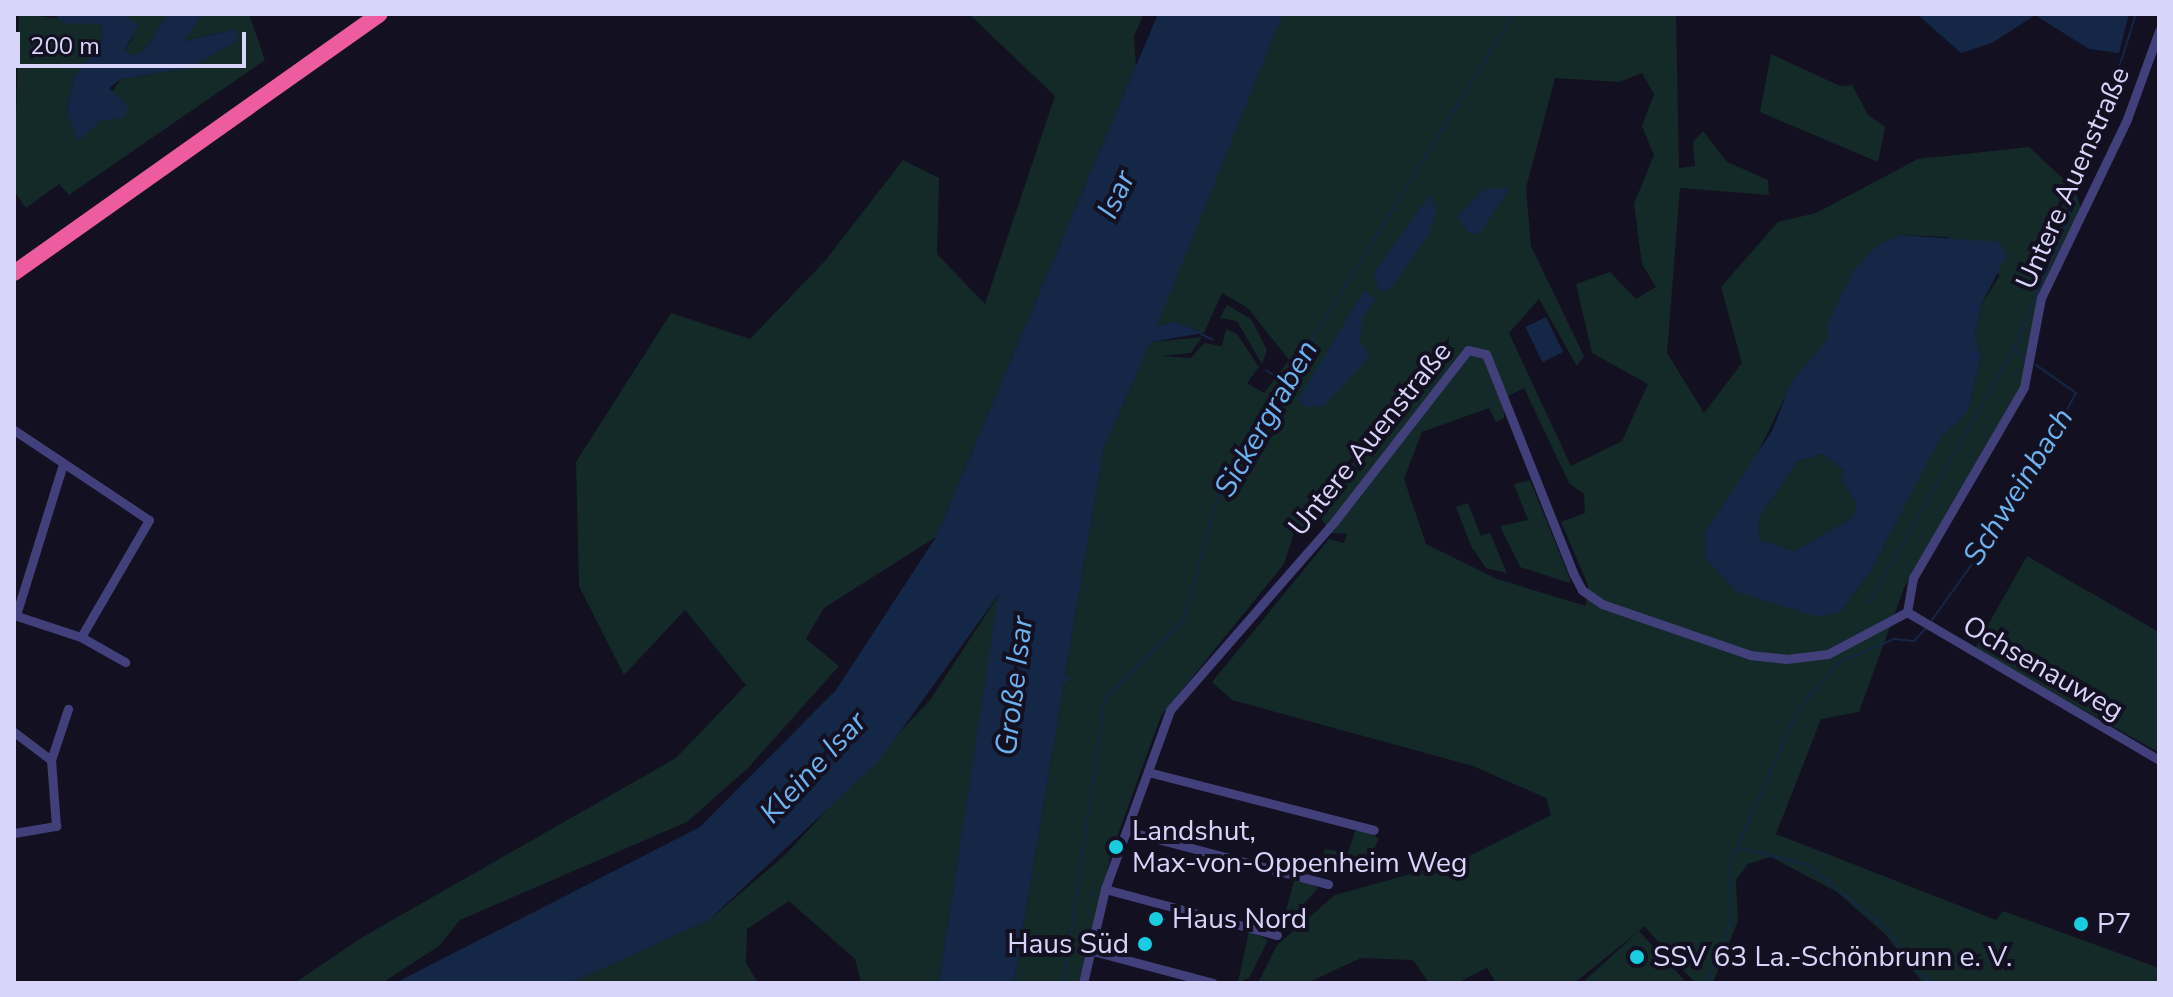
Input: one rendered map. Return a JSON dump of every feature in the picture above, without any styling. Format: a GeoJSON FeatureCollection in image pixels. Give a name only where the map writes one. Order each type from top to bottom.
{"type":"FeatureCollection","features":[{"type":"Feature","properties":{"kind":"highway"},"geometry":{"type":"LineString","coordinates":[[14,261],[363,14]]}},
{"type":"Feature","properties":{"kind":"highway"},"geometry":{"type":"LineString","coordinates":[[14,273],[380,14]]}},
{"type":"Feature","properties":{"kind":"street","name":"Untere Auenstraße"},"geometry":{"type":"LineString","coordinates":[[1083,983],[1105,889],[1178,699],[1334,522],[1468,350],[1486,354],[1573,573],[1582,590],[1602,604],[1750,655],[1786,659],[1828,654],[1907,612],[1913,578],[2024,387],[2041,298],[2127,119],[2159,31]]}},
{"type":"Feature","properties":{"kind":"street"},"geometry":{"type":"LineString","coordinates":[[14,430],[149,520],[81,637]]}},
{"type":"Feature","properties":{"kind":"street"},"geometry":{"type":"LineString","coordinates":[[63,464],[15,615],[81,637],[125,662]]}},
{"type":"Feature","properties":{"kind":"street","name":"Ochsenauweg"},"geometry":{"type":"LineString","coordinates":[[1907,612],[2159,760]]}},
{"type":"Feature","properties":{"kind":"street"},"geometry":{"type":"LineString","coordinates":[[14,833],[56,826],[51,760],[68,709]]}},
{"type":"Feature","properties":{"kind":"street"},"geometry":{"type":"LineString","coordinates":[[14,732],[51,760]]}},
{"type":"Feature","properties":{"kind":"street"},"geometry":{"type":"LineString","coordinates":[[1148,772],[1374,830]]}},
{"type":"Feature","properties":{"kind":"street"},"geometry":{"type":"LineString","coordinates":[[1127,831],[1328,884]]}},
{"type":"Feature","properties":{"kind":"street"},"geometry":{"type":"LineString","coordinates":[[1105,889],[1277,935]]}},
{"type":"Feature","properties":{"kind":"street"},"geometry":{"type":"LineString","coordinates":[[1089,950],[1213,983]]}},
{"type":"Feature","properties":{"kind":"green space"},"geometry":{"type":"Polygon","coordinates":[[[19,14],[101,23],[103,39],[74,78],[67,109],[78,140],[121,79],[190,68],[238,41],[234,29],[184,41],[202,14],[249,14],[265,60],[69,195],[59,184],[26,208],[14,191],[19,14]]]}},
{"type":"Feature","properties":{"kind":"green space"},"geometry":{"type":"Polygon","coordinates":[[[122,14],[168,14],[146,49],[132,56],[125,49],[132,39],[122,14]]]}},
{"type":"Feature","properties":{"kind":"green space"},"geometry":{"type":"Polygon","coordinates":[[[969,14],[1144,14],[1134,36],[1136,66],[936,537],[824,608],[806,639],[839,666],[748,768],[687,822],[460,920],[439,946],[382,983],[295,983],[361,938],[676,758],[746,685],[685,610],[624,675],[579,586],[576,462],[671,313],[750,339],[825,261],[903,160],[939,178],[937,254],[985,304],[1055,96],[969,14]]]}},
{"type":"Feature","properties":{"kind":"green space"},"geometry":{"type":"Polygon","coordinates":[[[1283,14],[1676,14],[1679,168],[1695,166],[1693,142],[1703,131],[1727,162],[1768,180],[1769,195],[1680,188],[1667,353],[1704,413],[1742,363],[1721,287],[1778,222],[1816,213],[1918,159],[2029,147],[2075,190],[2081,208],[2049,272],[2021,386],[1904,588],[1859,712],[1821,719],[1776,834],[1996,920],[2003,911],[2159,968],[2159,983],[1923,983],[1886,935],[1837,892],[1771,857],[1748,864],[1736,880],[1738,921],[1713,983],[1695,983],[1644,926],[1574,983],[1496,983],[1487,968],[1457,983],[1429,983],[1413,960],[1361,958],[1307,983],[1258,983],[1277,945],[1335,895],[1461,860],[1551,815],[1546,798],[1473,766],[1232,700],[1212,682],[1329,539],[1344,543],[1347,534],[1331,533],[1322,520],[1295,530],[1284,564],[1161,716],[1112,851],[1080,983],[1014,983],[1064,681],[1071,681],[1065,675],[1104,448],[1151,342],[1202,337],[1191,353],[1161,356],[1191,358],[1204,343],[1222,346],[1226,329],[1237,334],[1259,367],[1247,383],[1264,393],[1289,360],[1248,308],[1222,293],[1204,333],[1175,322],[1156,326],[1283,14]],[[1642,73],[1619,82],[1555,78],[1526,188],[1531,246],[1584,356],[1577,366],[1539,299],[1509,333],[1571,466],[1622,441],[1648,384],[1592,353],[1576,284],[1610,272],[1636,299],[1656,287],[1642,264],[1634,204],[1654,155],[1642,126],[1654,94],[1642,73]],[[1901,235],[1878,245],[1829,338],[1783,401],[1706,560],[1841,611],[1871,571],[1940,437],[1968,410],[1981,356],[1975,335],[1981,305],[2000,275],[1947,237],[1901,235]],[[1524,388],[1504,398],[1504,418],[1496,422],[1489,408],[1422,432],[1404,479],[1426,544],[1497,579],[1586,606],[1588,585],[1561,522],[1585,513],[1584,494],[1569,483],[1524,388]]]}},
{"type":"Feature","properties":{"kind":"green space"},"geometry":{"type":"Polygon","coordinates":[[[1771,54],[1840,86],[1852,85],[1868,115],[1885,127],[1878,162],[1760,112],[1771,54]]]}},
{"type":"Feature","properties":{"kind":"green space"},"geometry":{"type":"Polygon","coordinates":[[[1227,305],[1251,319],[1267,350],[1262,364],[1237,321],[1220,318],[1227,305]]]}},
{"type":"Feature","properties":{"kind":"green space"},"geometry":{"type":"Polygon","coordinates":[[[1823,454],[1844,470],[1841,480],[1858,503],[1853,518],[1795,551],[1759,540],[1758,519],[1798,461],[1823,454]]]}},
{"type":"Feature","properties":{"kind":"green space"},"geometry":{"type":"Polygon","coordinates":[[[1530,480],[1570,583],[1520,567],[1500,526],[1528,520],[1514,484],[1530,480]]]}},
{"type":"Feature","properties":{"kind":"green space"},"geometry":{"type":"Polygon","coordinates":[[[1468,503],[1481,536],[1490,533],[1507,573],[1486,568],[1471,546],[1456,507],[1468,503]]]}},
{"type":"Feature","properties":{"kind":"green space"},"geometry":{"type":"Polygon","coordinates":[[[2027,556],[2159,632],[2158,752],[1975,648],[2027,556]]]}},
{"type":"Feature","properties":{"kind":"green space"},"geometry":{"type":"Polygon","coordinates":[[[1000,593],[939,983],[861,983],[855,959],[789,901],[747,929],[746,963],[758,983],[571,983],[709,920],[784,856],[930,700],[1000,593]]]}},
{"type":"Feature","properties":{"kind":"green space"},"geometry":{"type":"Polygon","coordinates":[[[1367,830],[1379,839],[1370,856],[1335,876],[1318,873],[1325,849],[1348,853],[1355,831],[1367,830]]]}},
{"type":"Feature","properties":{"kind":"green space"},"geometry":{"type":"Polygon","coordinates":[[[1307,880],[1318,888],[1281,929],[1294,881],[1307,880]]]}},
{"type":"Feature","properties":{"kind":"green space"},"geometry":{"type":"Polygon","coordinates":[[[1249,931],[1268,940],[1249,978],[1238,982],[1249,931]]]}},
{"type":"Feature","properties":{"kind":"green space","name":"SSV 63 La.-Schönbrunn e. V."},"geometry":{"type":"Polygon","coordinates":[[[1639,931],[1687,983],[1582,983],[1639,931]]]}},
{"type":"Feature","properties":{"kind":"water"},"geometry":{"type":"Polygon","coordinates":[[[53,14],[122,14],[139,25],[125,49],[132,56],[146,49],[168,14],[202,14],[185,41],[235,29],[238,41],[190,68],[121,79],[109,88],[128,106],[125,117],[101,121],[78,141],[67,110],[74,78],[103,39],[101,24],[66,23],[53,14]]]}},
{"type":"Feature","properties":{"kind":"water"},"geometry":{"type":"Polygon","coordinates":[[[1158,14],[1283,14],[1157,326],[1175,322],[1204,333],[1151,342],[1104,448],[1065,675],[1071,680],[1064,682],[1014,983],[939,983],[999,594],[879,761],[709,920],[571,983],[395,983],[700,827],[836,690],[936,537],[1158,14]]]}},
{"type":"Feature","properties":{"kind":"water"},"geometry":{"type":"Polygon","coordinates":[[[1917,14],[2129,14],[2119,53],[2089,49],[2035,15],[1992,43],[1961,53],[1917,14]]]}},
{"type":"Feature","properties":{"kind":"water"},"geometry":{"type":"Polygon","coordinates":[[[1510,188],[1479,234],[1469,233],[1458,216],[1484,189],[1510,188]]]}},
{"type":"Feature","properties":{"kind":"water"},"geometry":{"type":"Polygon","coordinates":[[[1431,194],[1436,213],[1429,234],[1391,289],[1380,292],[1374,273],[1431,194]]]}},
{"type":"Feature","properties":{"kind":"water"},"geometry":{"type":"Polygon","coordinates":[[[1901,235],[1999,242],[2007,255],[1981,305],[1975,335],[1981,356],[1968,411],[1940,438],[1871,571],[1841,611],[1819,617],[1737,592],[1706,559],[1705,533],[1772,431],[1791,383],[1829,338],[1827,326],[1854,270],[1878,245],[1901,235]],[[1823,454],[1798,461],[1758,519],[1759,540],[1795,551],[1853,518],[1857,503],[1841,480],[1844,470],[1823,454]]]}},
{"type":"Feature","properties":{"kind":"water"},"geometry":{"type":"Polygon","coordinates":[[[1365,290],[1375,300],[1363,317],[1360,341],[1370,356],[1324,406],[1305,407],[1298,399],[1365,290]]]}},
{"type":"Feature","properties":{"kind":"water"},"geometry":{"type":"Polygon","coordinates":[[[1546,317],[1563,352],[1542,362],[1525,327],[1546,317]]]}},
{"type":"Feature","properties":{"kind":"waterway","name":"Sickergraben"},"geometry":{"type":"LineString","coordinates":[[1064,983],[1105,699],[1184,619],[1221,487],[1514,14]]}},
{"type":"Feature","properties":{"kind":"waterway","name":"Schweinbach"},"geometry":{"type":"LineString","coordinates":[[2082,186],[2136,14]]}},
{"type":"Feature","properties":{"kind":"waterway","name":"Schweinbach"},"geometry":{"type":"LineString","coordinates":[[1869,603],[2014,349],[2077,198]]}},
{"type":"Feature","properties":{"kind":"waterway"},"geometry":{"type":"LineString","coordinates":[[1201,334],[1213,340]]}},
{"type":"Feature","properties":{"kind":"waterway","name":"Schweinbach"},"geometry":{"type":"LineString","coordinates":[[2015,350],[2026,358]]}},
{"type":"Feature","properties":{"kind":"waterway","name":"Schweinbach"},"geometry":{"type":"LineString","coordinates":[[1932,620],[2020,497],[2076,393],[2036,365]]}},
{"type":"Feature","properties":{"kind":"waterway"},"geometry":{"type":"LineString","coordinates":[[1266,370],[1284,382]]}},
{"type":"Feature","properties":{"kind":"waterway","name":"Schweinbach"},"geometry":{"type":"LineString","coordinates":[[1707,983],[1731,922],[1730,864],[1799,708],[1840,662],[1894,639],[1914,641],[1926,628]]}},
{"type":"Feature","properties":{"kind":"waterway","name":"Schweinbach"},"geometry":{"type":"LineString","coordinates":[[1740,848],[1808,865],[1889,931],[1915,971],[1935,983]]}},
{"type":"Feature","properties":{"kind":"waterway","name":"Schweinbach"},"geometry":{"type":"LineString","coordinates":[[2077,983],[2090,983]]}},
{"type":"Feature","properties":{"kind":"place","name":"Landshut, Max-von-Oppenheim Weg"},"geometry":{"type":"Point","coordinates":[1116,847]}},
{"type":"Feature","properties":{"kind":"place","name":"Haus Nord"},"geometry":{"type":"Point","coordinates":[1156,919]}},
{"type":"Feature","properties":{"kind":"place","name":"P7"},"geometry":{"type":"Point","coordinates":[2081,924]}},
{"type":"Feature","properties":{"kind":"place","name":"Haus Süd"},"geometry":{"type":"Point","coordinates":[1145,944]}},
{"type":"Feature","properties":{"kind":"place","name":"SSV 63 La.-Schönbrunn e. V."},"geometry":{"type":"Point","coordinates":[1637,957]}},
{"type":"Feature","properties":{"kind":"water label","name":"Isar"},"geometry":{"type":"Point","coordinates":[1117,195]}},
{"type":"Feature","properties":{"kind":"water label","name":"Große Isar"},"geometry":{"type":"Point","coordinates":[1015,686]}},
{"type":"Feature","properties":{"kind":"water label","name":"Kleine Isar"},"geometry":{"type":"Point","coordinates":[814,768]}}]}
